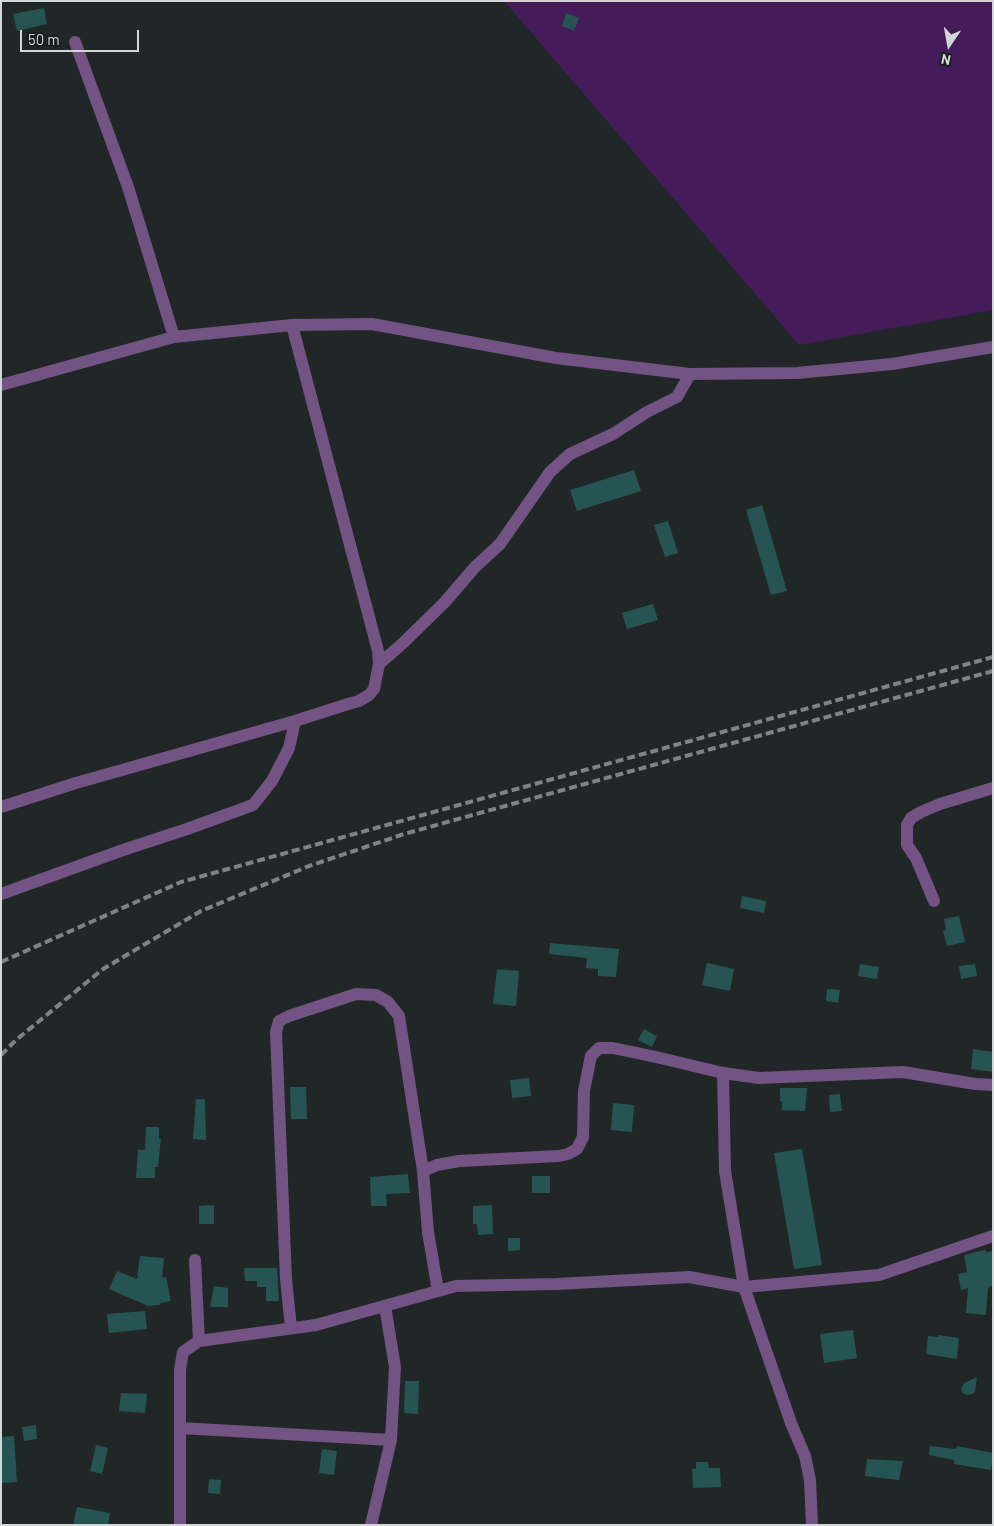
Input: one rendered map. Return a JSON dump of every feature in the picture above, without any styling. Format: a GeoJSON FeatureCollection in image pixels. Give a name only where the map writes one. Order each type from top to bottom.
{"type":"FeatureCollection","features":[{"type":"Feature","properties":{"kind":"street"},"geometry":{"type":"LineString","coordinates":[[75,42],[128,187],[174,337]]}},
{"type":"Feature","properties":{"kind":"street"},"geometry":{"type":"LineString","coordinates":[[1,385],[174,337],[292,325],[372,324],[556,358],[690,374],[797,373],[892,364],[993,347]]}},
{"type":"Feature","properties":{"kind":"street"},"geometry":{"type":"LineString","coordinates":[[1,807],[76,783],[359,701],[374,689],[379,664],[378,651],[292,325]]}},
{"type":"Feature","properties":{"kind":"street"},"geometry":{"type":"LineString","coordinates":[[379,664],[438,609],[475,567],[500,544],[550,472],[570,454],[613,434],[647,412],[677,397],[690,374]]}},
{"type":"Feature","properties":{"kind":"street"},"geometry":{"type":"LineString","coordinates":[[1,894],[254,805],[272,781],[289,748],[295,721]]}},
{"type":"Feature","properties":{"kind":"street"},"geometry":{"type":"LineString","coordinates":[[934,901],[916,858],[907,845],[907,825],[911,818],[921,812],[940,804],[993,788]]}},
{"type":"Feature","properties":{"kind":"street"},"geometry":{"type":"LineString","coordinates":[[291,1328],[286,1279],[276,1032],[279,1021],[289,1016],[356,994],[376,994],[388,1002],[400,1016],[423,1171],[428,1232],[438,1291]]}},
{"type":"Feature","properties":{"kind":"street"},"geometry":{"type":"LineString","coordinates":[[423,1171],[437,1165],[459,1161],[559,1156],[577,1149],[583,1137],[584,1091],[591,1056],[599,1048],[613,1048],[723,1073],[759,1078],[903,1072],[975,1084],[993,1085]]}},
{"type":"Feature","properties":{"kind":"street"},"geometry":{"type":"LineString","coordinates":[[723,1073],[726,1171],[744,1287],[791,1423],[805,1456],[810,1480],[812,1525]]}},
{"type":"Feature","properties":{"kind":"street"},"geometry":{"type":"LineString","coordinates":[[180,1525],[180,1370],[183,1352],[199,1341],[316,1325],[456,1286],[557,1284],[689,1277],[744,1287],[879,1275],[993,1236]]}},
{"type":"Feature","properties":{"kind":"street"},"geometry":{"type":"LineString","coordinates":[[195,1260],[199,1341]]}},
{"type":"Feature","properties":{"kind":"street"},"geometry":{"type":"LineString","coordinates":[[372,1525],[391,1440],[395,1367],[385,1306]]}},
{"type":"Feature","properties":{"kind":"street"},"geometry":{"type":"LineString","coordinates":[[180,1428],[391,1440]]}},
{"type":"Feature","properties":{"kind":"shaded area"},"geometry":{"type":"Polygon","coordinates":[[[504,1],[993,1],[993,310],[799,345],[504,1]]]}},
{"type":"Feature","properties":{"kind":"building"},"geometry":{"type":"Polygon","coordinates":[[[44,8],[47,24],[17,31],[13,14],[44,8]]]}},
{"type":"Feature","properties":{"kind":"building"},"geometry":{"type":"Polygon","coordinates":[[[566,13],[579,18],[574,31],[562,26],[566,13]]]}},
{"type":"Feature","properties":{"kind":"building"},"geometry":{"type":"Polygon","coordinates":[[[634,470],[641,491],[577,511],[570,490],[634,470]]]}},
{"type":"Feature","properties":{"kind":"building"},"geometry":{"type":"Polygon","coordinates":[[[762,505],[787,591],[771,595],[746,510],[762,505]]]}},
{"type":"Feature","properties":{"kind":"building"},"geometry":{"type":"Polygon","coordinates":[[[668,521],[678,553],[665,557],[654,525],[668,521]]]}},
{"type":"Feature","properties":{"kind":"building"},"geometry":{"type":"Polygon","coordinates":[[[653,604],[658,620],[627,629],[622,613],[653,604]]]}},
{"type":"Feature","properties":{"kind":"building"},"geometry":{"type":"Polygon","coordinates":[[[742,896],[766,901],[764,913],[740,908],[742,896]]]}},
{"type":"Feature","properties":{"kind":"building"},"geometry":{"type":"Polygon","coordinates":[[[959,916],[965,942],[947,946],[943,931],[946,930],[944,919],[959,916]]]}},
{"type":"Feature","properties":{"kind":"building"},"geometry":{"type":"Polygon","coordinates":[[[550,943],[619,949],[616,977],[598,976],[598,969],[586,968],[587,958],[549,954],[550,943]]]}},
{"type":"Feature","properties":{"kind":"building"},"geometry":{"type":"Polygon","coordinates":[[[707,963],[734,969],[730,991],[702,985],[707,963]]]}},
{"type":"Feature","properties":{"kind":"building"},"geometry":{"type":"Polygon","coordinates":[[[860,964],[879,967],[877,979],[858,976],[860,964]]]}},
{"type":"Feature","properties":{"kind":"building"},"geometry":{"type":"Polygon","coordinates":[[[975,964],[977,976],[961,979],[959,966],[975,964]]]}},
{"type":"Feature","properties":{"kind":"building"},"geometry":{"type":"Polygon","coordinates":[[[497,969],[519,971],[516,1006],[493,1004],[497,969]]]}},
{"type":"Feature","properties":{"kind":"building"},"geometry":{"type":"Polygon","coordinates":[[[827,989],[840,990],[838,1003],[826,1001],[827,989]]]}},
{"type":"Feature","properties":{"kind":"building"},"geometry":{"type":"Polygon","coordinates":[[[644,1029],[657,1036],[652,1047],[638,1040],[644,1029]]]}},
{"type":"Feature","properties":{"kind":"building"},"geometry":{"type":"Polygon","coordinates":[[[973,1049],[993,1052],[993,1072],[971,1069],[973,1049]]]}},
{"type":"Feature","properties":{"kind":"building"},"geometry":{"type":"Polygon","coordinates":[[[529,1078],[531,1096],[512,1098],[510,1080],[529,1078]]]}},
{"type":"Feature","properties":{"kind":"building"},"geometry":{"type":"Polygon","coordinates":[[[290,1087],[306,1087],[307,1119],[291,1119],[290,1087]]]}},
{"type":"Feature","properties":{"kind":"building"},"geometry":{"type":"Polygon","coordinates":[[[780,1088],[807,1088],[805,1111],[782,1110],[780,1088]]]}},
{"type":"Feature","properties":{"kind":"building"},"geometry":{"type":"Polygon","coordinates":[[[840,1094],[842,1111],[830,1112],[829,1095],[840,1094]]]}},
{"type":"Feature","properties":{"kind":"building"},"geometry":{"type":"Polygon","coordinates":[[[196,1099],[205,1099],[206,1140],[193,1139],[196,1099]]]}},
{"type":"Feature","properties":{"kind":"building"},"geometry":{"type":"Polygon","coordinates":[[[613,1103],[634,1105],[632,1132],[611,1130],[613,1103]]]}},
{"type":"Feature","properties":{"kind":"building"},"geometry":{"type":"Polygon","coordinates":[[[146,1127],[159,1127],[159,1139],[161,1138],[158,1167],[155,1167],[155,1178],[136,1178],[138,1150],[145,1150],[146,1127]]]}},
{"type":"Feature","properties":{"kind":"building"},"geometry":{"type":"Polygon","coordinates":[[[802,1149],[822,1265],[794,1269],[774,1153],[802,1149]]]}},
{"type":"Feature","properties":{"kind":"building"},"geometry":{"type":"Polygon","coordinates":[[[408,1174],[410,1193],[386,1194],[387,1206],[371,1206],[370,1177],[408,1174]]]}},
{"type":"Feature","properties":{"kind":"building"},"geometry":{"type":"Polygon","coordinates":[[[532,1176],[550,1176],[550,1193],[532,1193],[532,1176]]]}},
{"type":"Feature","properties":{"kind":"building"},"geometry":{"type":"Polygon","coordinates":[[[214,1205],[214,1224],[199,1224],[199,1206],[214,1205]]]}},
{"type":"Feature","properties":{"kind":"building"},"geometry":{"type":"Polygon","coordinates":[[[492,1205],[493,1234],[478,1235],[477,1224],[473,1224],[473,1206],[492,1205]]]}},
{"type":"Feature","properties":{"kind":"building"},"geometry":{"type":"Polygon","coordinates":[[[508,1238],[520,1238],[520,1250],[508,1251],[508,1238]]]}},
{"type":"Feature","properties":{"kind":"building"},"geometry":{"type":"Polygon","coordinates":[[[985,1250],[986,1252],[993,1251],[993,1285],[988,1288],[986,1315],[966,1313],[968,1288],[961,1290],[958,1274],[967,1272],[964,1255],[985,1250]]]}},
{"type":"Feature","properties":{"kind":"building"},"geometry":{"type":"Polygon","coordinates":[[[140,1256],[164,1258],[162,1278],[166,1277],[171,1301],[161,1303],[160,1305],[148,1306],[109,1289],[117,1271],[137,1279],[140,1256]]]}},
{"type":"Feature","properties":{"kind":"building"},"geometry":{"type":"Polygon","coordinates":[[[244,1268],[277,1268],[279,1301],[266,1301],[266,1287],[257,1287],[257,1281],[245,1281],[244,1268]]]}},
{"type":"Feature","properties":{"kind":"building"},"geometry":{"type":"Polygon","coordinates":[[[214,1286],[228,1288],[228,1307],[210,1307],[214,1286]]]}},
{"type":"Feature","properties":{"kind":"building"},"geometry":{"type":"Polygon","coordinates":[[[145,1311],[147,1329],[109,1333],[107,1314],[145,1311]]]}},
{"type":"Feature","properties":{"kind":"building"},"geometry":{"type":"Polygon","coordinates":[[[853,1330],[857,1358],[824,1363],[820,1334],[853,1330]]]}},
{"type":"Feature","properties":{"kind":"building"},"geometry":{"type":"Polygon","coordinates":[[[938,1335],[959,1338],[957,1359],[926,1354],[928,1336],[938,1337],[938,1335]]]}},
{"type":"Feature","properties":{"kind":"building"},"geometry":{"type":"Polygon","coordinates":[[[977,1377],[973,1394],[966,1395],[963,1393],[961,1389],[964,1383],[977,1377]]]}},
{"type":"Feature","properties":{"kind":"building"},"geometry":{"type":"Polygon","coordinates":[[[405,1381],[419,1381],[418,1414],[404,1413],[405,1381]]]}},
{"type":"Feature","properties":{"kind":"building"},"geometry":{"type":"Polygon","coordinates":[[[121,1393],[147,1394],[145,1413],[119,1411],[121,1393]]]}},
{"type":"Feature","properties":{"kind":"building"},"geometry":{"type":"Polygon","coordinates":[[[36,1425],[37,1439],[24,1441],[22,1427],[36,1425]]]}},
{"type":"Feature","properties":{"kind":"building"},"geometry":{"type":"Polygon","coordinates":[[[14,1436],[17,1482],[1,1483],[1,1437],[14,1436]]]}},
{"type":"Feature","properties":{"kind":"building"},"geometry":{"type":"Polygon","coordinates":[[[96,1445],[108,1448],[102,1474],[90,1471],[96,1445]]]}},
{"type":"Feature","properties":{"kind":"building"},"geometry":{"type":"Polygon","coordinates":[[[930,1446],[956,1449],[957,1446],[993,1453],[991,1470],[954,1464],[954,1460],[929,1455],[930,1446]]]}},
{"type":"Feature","properties":{"kind":"building"},"geometry":{"type":"Polygon","coordinates":[[[322,1449],[337,1451],[334,1475],[319,1473],[322,1449]]]}},
{"type":"Feature","properties":{"kind":"building"},"geometry":{"type":"Polygon","coordinates":[[[867,1459],[903,1461],[899,1480],[865,1476],[867,1459]]]}},
{"type":"Feature","properties":{"kind":"building"},"geometry":{"type":"Polygon","coordinates":[[[696,1462],[708,1462],[709,1468],[720,1468],[721,1487],[693,1488],[692,1469],[696,1469],[696,1462]]]}},
{"type":"Feature","properties":{"kind":"building"},"geometry":{"type":"Polygon","coordinates":[[[209,1479],[221,1480],[220,1494],[208,1493],[209,1479]]]}},
{"type":"Feature","properties":{"kind":"building"},"geometry":{"type":"Polygon","coordinates":[[[77,1507],[110,1513],[108,1525],[73,1525],[77,1507]]]}},
{"type":"Feature","properties":{"kind":"railway"},"geometry":{"type":"LineString","coordinates":[[1,962],[181,882],[993,657]]}},
{"type":"Feature","properties":{"kind":"railway"},"geometry":{"type":"LineString","coordinates":[[1,1055],[16,1040],[103,969],[201,911],[309,866],[404,834],[993,671]]}}]}
